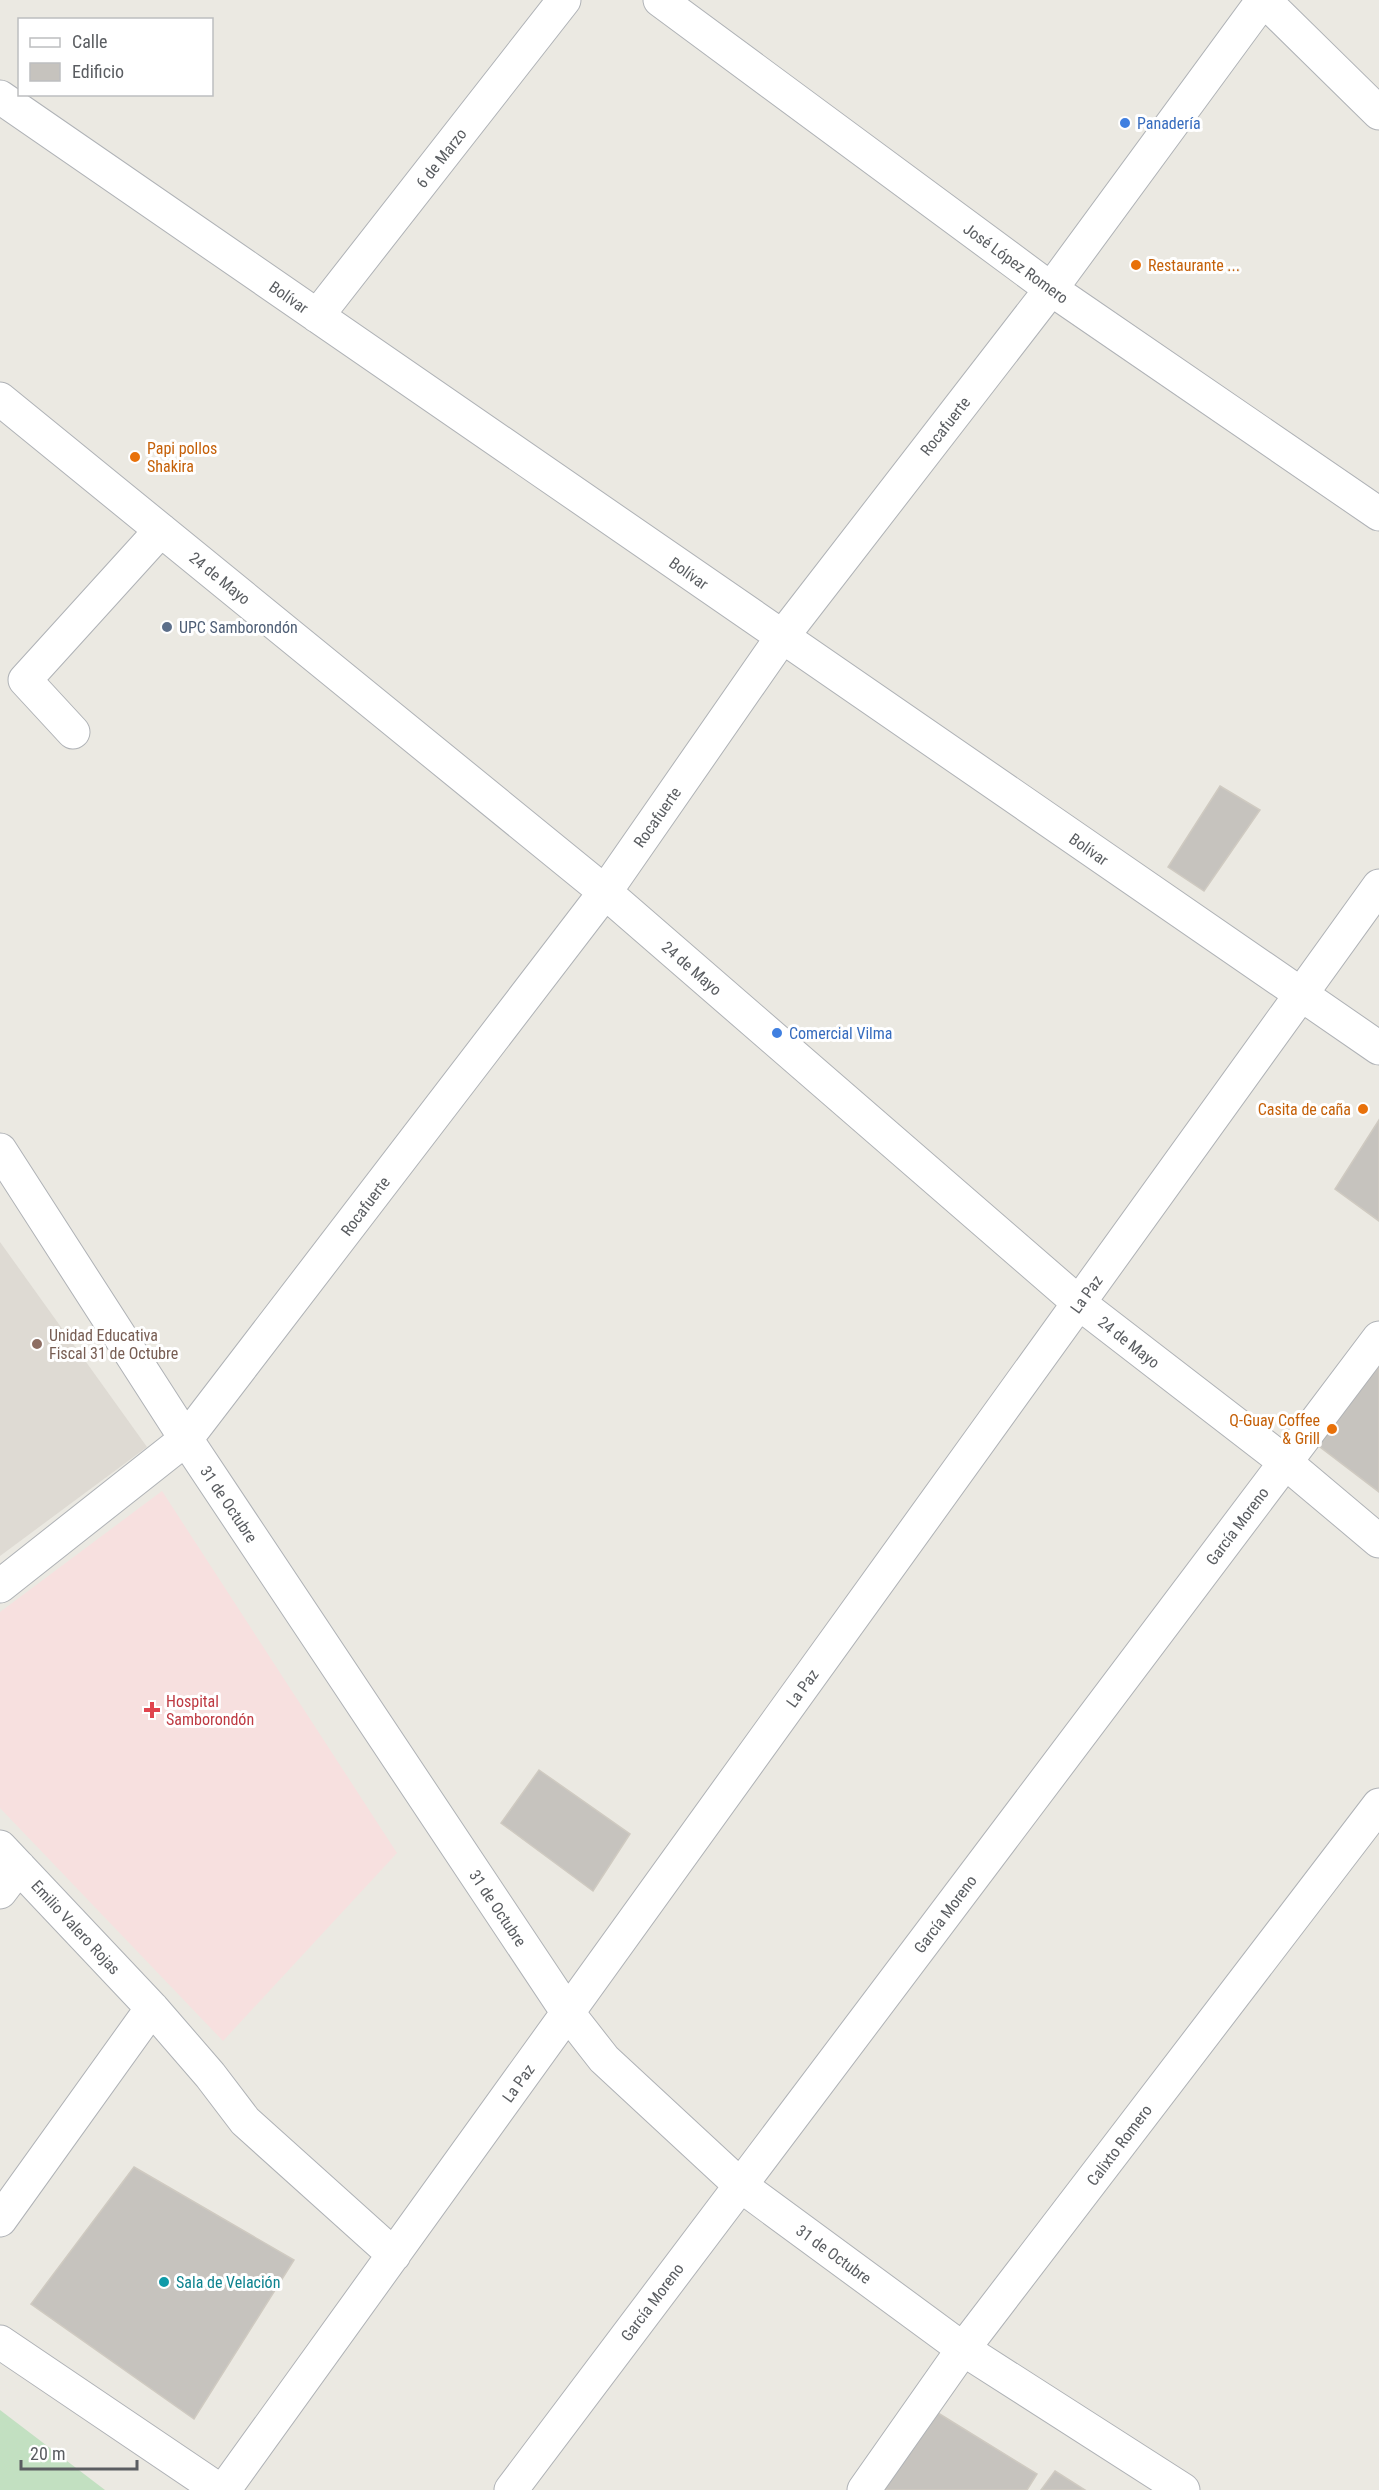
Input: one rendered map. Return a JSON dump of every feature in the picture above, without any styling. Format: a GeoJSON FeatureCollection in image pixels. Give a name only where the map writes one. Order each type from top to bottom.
{"type":"FeatureCollection","features":[{"type":"Feature","properties":{"kind":"street","name":"6 de Marzo"},"geometry":{"type":"LineString","coordinates":[[317,316],[564,0]]}},
{"type":"Feature","properties":{"kind":"street","name":"José López Romero"},"geometry":{"type":"LineString","coordinates":[[660,0],[1051,290],[1379,514]]}},
{"type":"Feature","properties":{"kind":"street","name":"Rocafuerte"},"geometry":{"type":"LineString","coordinates":[[0,1586],[186,1439],[605,892],[782,637],[1051,290],[1263,0]]}},
{"type":"Feature","properties":{"kind":"street"},"geometry":{"type":"LineString","coordinates":[[1263,0],[1379,113]]}},
{"type":"Feature","properties":{"kind":"street","name":"Bolívar"},"geometry":{"type":"LineString","coordinates":[[0,97],[1379,1048]]}},
{"type":"Feature","properties":{"kind":"street","name":"24 de Mayo"},"geometry":{"type":"LineString","coordinates":[[0,399],[605,892],[1079,1303],[1285,1462],[1379,1541]]}},
{"type":"Feature","properties":{"kind":"street"},"geometry":{"type":"LineString","coordinates":[[73,732],[25,680],[161,530]]}},
{"type":"Feature","properties":{"kind":"street","name":"La Paz"},"geometry":{"type":"LineString","coordinates":[[224,2490],[1379,886]]}},
{"type":"Feature","properties":{"kind":"street","name":"31 de Octubre"},"geometry":{"type":"LineString","coordinates":[[0,1150],[186,1439],[568,2013],[604,2059],[740,2185],[963,2349],[1183,2490]]}},
{"type":"Feature","properties":{"kind":"street","name":"García Moreno"},"geometry":{"type":"LineString","coordinates":[[511,2490],[1379,1338]]}},
{"type":"Feature","properties":{"kind":"street","name":"Calixto Romero"},"geometry":{"type":"LineString","coordinates":[[864,2490],[963,2349],[1379,1805]]}},
{"type":"Feature","properties":{"kind":"street"},"geometry":{"type":"LineString","coordinates":[[0,1892],[10,1857]]}},
{"type":"Feature","properties":{"kind":"street","name":"Emilio Valero Rojas"},"geometry":{"type":"LineString","coordinates":[[10,1857],[152,2008],[210,2075],[245,2121],[394,2255]]}},
{"type":"Feature","properties":{"kind":"street"},"geometry":{"type":"LineString","coordinates":[[0,2220],[152,2008]]}},
{"type":"Feature","properties":{"kind":"street"},"geometry":{"type":"LineString","coordinates":[[0,2342],[219,2490]]}},
{"type":"Feature","properties":{"kind":"shaded area","name":"Unidad Educativa Fiscal 31 de Octubre"},"geometry":{"type":"Polygon","coordinates":[[[0,1242],[147,1447],[0,1556],[0,1242]]]}},
{"type":"Feature","properties":{"kind":"shaded area","name":"Hospital Samborondón"},"geometry":{"type":"Polygon","coordinates":[[[162,1491],[397,1853],[223,2041],[0,1808],[0,1612],[162,1491]]]}},
{"type":"Feature","properties":{"kind":"green space"},"geometry":{"type":"Polygon","coordinates":[[[0,2410],[105,2490],[0,2490],[0,2410]]]}},
{"type":"Feature","properties":{"kind":"building"},"geometry":{"type":"Polygon","coordinates":[[[1220,786],[1260,810],[1204,891],[1168,867],[1220,786]]]}},
{"type":"Feature","properties":{"kind":"building"},"geometry":{"type":"Polygon","coordinates":[[[1379,1120],[1379,1221],[1335,1189],[1379,1120]]]}},
{"type":"Feature","properties":{"kind":"building"},"geometry":{"type":"Polygon","coordinates":[[[1379,1344],[1379,1492],[1307,1437],[1379,1344]]]}},
{"type":"Feature","properties":{"kind":"building"},"geometry":{"type":"Polygon","coordinates":[[[539,1770],[630,1834],[593,1891],[501,1823],[539,1770]]]}},
{"type":"Feature","properties":{"kind":"building","name":"Sala de Velación"},"geometry":{"type":"Polygon","coordinates":[[[134,2167],[294,2260],[194,2419],[31,2304],[134,2167]]]}},
{"type":"Feature","properties":{"kind":"building"},"geometry":{"type":"Polygon","coordinates":[[[938,2413],[1037,2474],[1027,2490],[884,2490],[938,2413]]]}},
{"type":"Feature","properties":{"kind":"building"},"geometry":{"type":"Polygon","coordinates":[[[1055,2471],[1085,2490],[1041,2490],[1055,2471]]]}},
{"type":"Feature","properties":{"kind":"place","name":"Panadería"},"geometry":{"type":"Point","coordinates":[1125,123]}},
{"type":"Feature","properties":{"kind":"place","name":"Restaurante ..."},"geometry":{"type":"Point","coordinates":[1136,265]}},
{"type":"Feature","properties":{"kind":"place","name":"Papi pollos Shakira"},"geometry":{"type":"Point","coordinates":[135,457]}},
{"type":"Feature","properties":{"kind":"place","name":"UPC Samborondón"},"geometry":{"type":"Point","coordinates":[167,627]}},
{"type":"Feature","properties":{"kind":"place","name":"Comercial Vilma"},"geometry":{"type":"Point","coordinates":[777,1033]}},
{"type":"Feature","properties":{"kind":"place","name":"Casita de caña"},"geometry":{"type":"Point","coordinates":[1363,1109]}},
{"type":"Feature","properties":{"kind":"place","name":"Unidad Educativa Fiscal 31 de Octubre"},"geometry":{"type":"Point","coordinates":[37,1344]}},
{"type":"Feature","properties":{"kind":"place","name":"Q-Guay Coffee & Grill"},"geometry":{"type":"Point","coordinates":[1332,1429]}},
{"type":"Feature","properties":{"kind":"place","name":"Hospital Samborondón"},"geometry":{"type":"Point","coordinates":[152,1710]}},
{"type":"Feature","properties":{"kind":"place","name":"Sala de Velación"},"geometry":{"type":"Point","coordinates":[164,2282]}}]}
